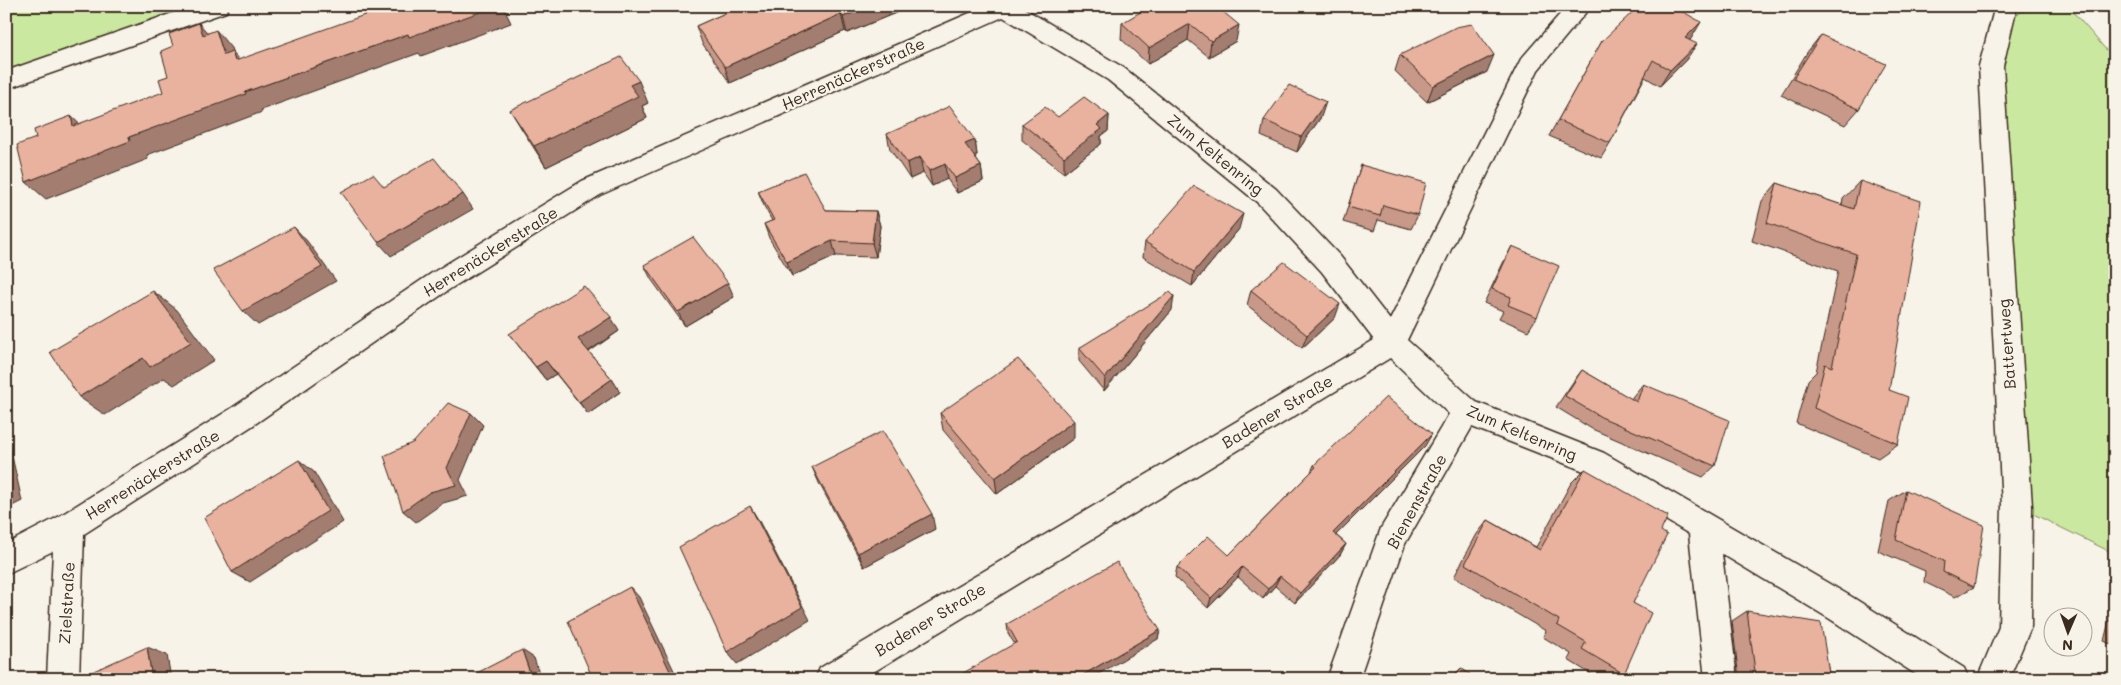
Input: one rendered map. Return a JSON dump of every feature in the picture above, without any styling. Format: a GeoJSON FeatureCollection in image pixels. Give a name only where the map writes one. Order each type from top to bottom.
{"type":"FeatureCollection","features":[{"type":"Feature","properties":{"kind":"street"},"geometry":{"type":"LineString","coordinates":[[6,80],[218,6]]}},
{"type":"Feature","properties":{"kind":"street"},"geometry":{"type":"LineString","coordinates":[[1392,343],[1529,65],[1580,6]]}},
{"type":"Feature","properties":{"kind":"street","name":"Battertweg"},"geometry":{"type":"LineString","coordinates":[[1993,679],[2015,627],[2017,506],[1991,66],[2006,6]]}},
{"type":"Feature","properties":{"kind":"street","name":"Zum Keltenring"},"geometry":{"type":"LineString","coordinates":[[1007,7],[1116,74],[1267,196],[1331,264],[1392,343],[1466,411],[1594,462],[1841,608],[1953,679]]}},
{"type":"Feature","properties":{"kind":"street","name":"Herrenäckerstraße"},"geometry":{"type":"LineString","coordinates":[[6,560],[69,527],[242,417],[441,281],[591,188],[970,14],[1007,7]]}},
{"type":"Feature","properties":{"kind":"street","name":"Badener Straße"},"geometry":{"type":"LineString","coordinates":[[831,679],[1392,343]]}},
{"type":"Feature","properties":{"kind":"street","name":"Bienenstraße"},"geometry":{"type":"LineString","coordinates":[[1343,679],[1392,538],[1466,411]]}},
{"type":"Feature","properties":{"kind":"street"},"geometry":{"type":"LineString","coordinates":[[1703,526],[1720,679]]}},
{"type":"Feature","properties":{"kind":"street","name":"Zielstraße"},"geometry":{"type":"LineString","coordinates":[[62,679],[69,527]]}},
{"type":"Feature","properties":{"kind":"green space"},"geometry":{"type":"Polygon","coordinates":[[[6,6],[218,6],[6,80],[6,6]]]}},
{"type":"Feature","properties":{"kind":"green space"},"geometry":{"type":"Polygon","coordinates":[[[2037,6],[2068,6],[2115,60],[2115,554],[2017,506],[1991,66],[2003,19],[2037,6]]]}},
{"type":"Feature","properties":{"kind":"building"},"geometry":{"type":"Polygon","coordinates":[[[390,6],[497,6],[409,37],[408,34],[245,92],[246,94],[129,137],[130,141],[26,182],[17,145],[36,138],[34,130],[71,116],[73,126],[163,92],[159,79],[168,76],[161,51],[173,46],[169,34],[199,23],[203,35],[216,30],[224,55],[232,52],[235,61],[390,6]]]}},
{"type":"Feature","properties":{"kind":"building"},"geometry":{"type":"Polygon","coordinates":[[[741,6],[869,6],[843,17],[841,14],[725,67],[696,26],[741,6]]]}},
{"type":"Feature","properties":{"kind":"building"},"geometry":{"type":"Polygon","coordinates":[[[1164,6],[1178,6],[1182,10],[1189,6],[1216,6],[1239,25],[1211,41],[1190,24],[1149,48],[1122,23],[1147,8],[1152,13],[1164,6]]]}},
{"type":"Feature","properties":{"kind":"building"},"geometry":{"type":"Polygon","coordinates":[[[1639,6],[1673,6],[1701,22],[1685,38],[1697,44],[1670,70],[1653,60],[1610,143],[1558,120],[1602,41],[1639,6]]]}},
{"type":"Feature","properties":{"kind":"building"},"geometry":{"type":"Polygon","coordinates":[[[1472,24],[1494,55],[1433,86],[1400,55],[1456,27],[1472,24]]]}},
{"type":"Feature","properties":{"kind":"building"},"geometry":{"type":"Polygon","coordinates":[[[1821,35],[1886,64],[1859,109],[1793,79],[1821,35]]]}},
{"type":"Feature","properties":{"kind":"building"},"geometry":{"type":"Polygon","coordinates":[[[621,57],[639,81],[630,85],[638,96],[534,146],[510,110],[621,57]]]}},
{"type":"Feature","properties":{"kind":"building"},"geometry":{"type":"Polygon","coordinates":[[[1289,85],[1326,102],[1301,137],[1264,120],[1289,85]]]}},
{"type":"Feature","properties":{"kind":"building"},"geometry":{"type":"Polygon","coordinates":[[[1084,97],[1109,115],[1097,125],[1102,129],[1064,157],[1022,124],[1045,107],[1058,117],[1084,97]]]}},
{"type":"Feature","properties":{"kind":"building"},"geometry":{"type":"Polygon","coordinates":[[[950,106],[975,140],[965,144],[981,166],[955,178],[945,164],[929,171],[920,157],[907,163],[887,134],[950,106]]]}},
{"type":"Feature","properties":{"kind":"building"},"geometry":{"type":"Polygon","coordinates":[[[434,158],[463,194],[378,242],[341,192],[373,174],[384,187],[434,158]]]}},
{"type":"Feature","properties":{"kind":"building"},"geometry":{"type":"Polygon","coordinates":[[[1361,165],[1426,183],[1418,215],[1383,205],[1380,216],[1348,207],[1361,165]]]}},
{"type":"Feature","properties":{"kind":"building"},"geometry":{"type":"Polygon","coordinates":[[[804,172],[826,210],[876,211],[872,243],[832,241],[787,262],[764,224],[774,220],[758,191],[804,172]]]}},
{"type":"Feature","properties":{"kind":"building"},"geometry":{"type":"Polygon","coordinates":[[[1860,181],[1921,201],[1889,390],[1908,397],[1898,444],[1814,408],[1825,364],[1832,367],[1856,254],[1767,223],[1777,183],[1854,209],[1860,181]]]}},
{"type":"Feature","properties":{"kind":"building"},"geometry":{"type":"Polygon","coordinates":[[[1194,186],[1243,214],[1194,272],[1145,242],[1194,186]]]}},
{"type":"Feature","properties":{"kind":"building"},"geometry":{"type":"Polygon","coordinates":[[[294,227],[322,267],[243,311],[213,270],[294,227]]]}},
{"type":"Feature","properties":{"kind":"building"},"geometry":{"type":"Polygon","coordinates":[[[693,237],[728,283],[678,312],[644,265],[693,237]]]}},
{"type":"Feature","properties":{"kind":"building"},"geometry":{"type":"Polygon","coordinates":[[[1512,246],[1559,266],[1537,317],[1508,305],[1511,297],[1492,289],[1512,246]]]}},
{"type":"Feature","properties":{"kind":"building"},"geometry":{"type":"Polygon","coordinates":[[[1284,262],[1340,304],[1307,335],[1251,290],[1284,262]]]}},
{"type":"Feature","properties":{"kind":"building"},"geometry":{"type":"Polygon","coordinates":[[[584,286],[611,317],[578,339],[612,379],[579,402],[546,361],[536,367],[509,334],[584,286]]]}},
{"type":"Feature","properties":{"kind":"building"},"geometry":{"type":"Polygon","coordinates":[[[153,291],[191,342],[150,367],[143,358],[79,397],[50,352],[153,291]]]}},
{"type":"Feature","properties":{"kind":"building"},"geometry":{"type":"Polygon","coordinates":[[[1170,292],[1174,296],[1105,378],[1079,348],[1170,292]]]}},
{"type":"Feature","properties":{"kind":"building"},"geometry":{"type":"Polygon","coordinates":[[[1018,359],[1074,421],[995,478],[940,413],[1018,359]]]}},
{"type":"Feature","properties":{"kind":"building"},"geometry":{"type":"Polygon","coordinates":[[[1582,370],[1637,402],[1643,384],[1729,420],[1715,466],[1601,417],[1565,396],[1582,370]]]}},
{"type":"Feature","properties":{"kind":"building"},"geometry":{"type":"Polygon","coordinates":[[[1386,397],[1432,434],[1333,533],[1346,544],[1300,593],[1280,576],[1268,589],[1242,567],[1211,598],[1177,567],[1208,536],[1229,555],[1316,467],[1314,465],[1386,397]]]}},
{"type":"Feature","properties":{"kind":"building"},"geometry":{"type":"Polygon","coordinates":[[[448,403],[471,413],[447,468],[456,485],[430,492],[403,511],[384,456],[414,442],[448,403]]]}},
{"type":"Feature","properties":{"kind":"building"},"geometry":{"type":"Polygon","coordinates":[[[883,431],[932,514],[858,553],[812,467],[883,431]]]}},
{"type":"Feature","properties":{"kind":"building"},"geometry":{"type":"Polygon","coordinates":[[[299,460],[328,511],[232,572],[204,518],[299,460]]]}},
{"type":"Feature","properties":{"kind":"building"},"geometry":{"type":"Polygon","coordinates":[[[1585,469],[1668,516],[1661,531],[1667,535],[1633,603],[1651,613],[1624,674],[1582,649],[1586,642],[1557,625],[1559,620],[1465,564],[1488,520],[1540,550],[1585,469]]]}},
{"type":"Feature","properties":{"kind":"building"},"geometry":{"type":"Polygon","coordinates":[[[1906,490],[1984,525],[1974,587],[1943,572],[1944,561],[1896,540],[1906,490]]]}},
{"type":"Feature","properties":{"kind":"building"},"geometry":{"type":"Polygon","coordinates":[[[750,506],[802,607],[727,652],[679,547],[750,506]]]}},
{"type":"Feature","properties":{"kind":"building"},"geometry":{"type":"Polygon","coordinates":[[[1117,562],[1160,630],[1076,679],[953,679],[1017,642],[1007,624],[1117,562]]]}},
{"type":"Feature","properties":{"kind":"building"},"geometry":{"type":"Polygon","coordinates":[[[630,587],[670,671],[656,679],[593,679],[568,621],[630,587]]]}},
{"type":"Feature","properties":{"kind":"building"},"geometry":{"type":"Polygon","coordinates":[[[1747,611],[1821,623],[1830,679],[1756,679],[1747,611]]]}},
{"type":"Feature","properties":{"kind":"building"},"geometry":{"type":"Polygon","coordinates":[[[147,647],[152,679],[76,679],[147,647]]]}},
{"type":"Feature","properties":{"kind":"building"},"geometry":{"type":"Polygon","coordinates":[[[522,650],[532,679],[465,679],[522,650]]]}},
{"type":"Feature","properties":{"kind":"building"},"geometry":{"type":"Polygon","coordinates":[[[1461,668],[1476,679],[1454,679],[1461,668]]]}}]}
